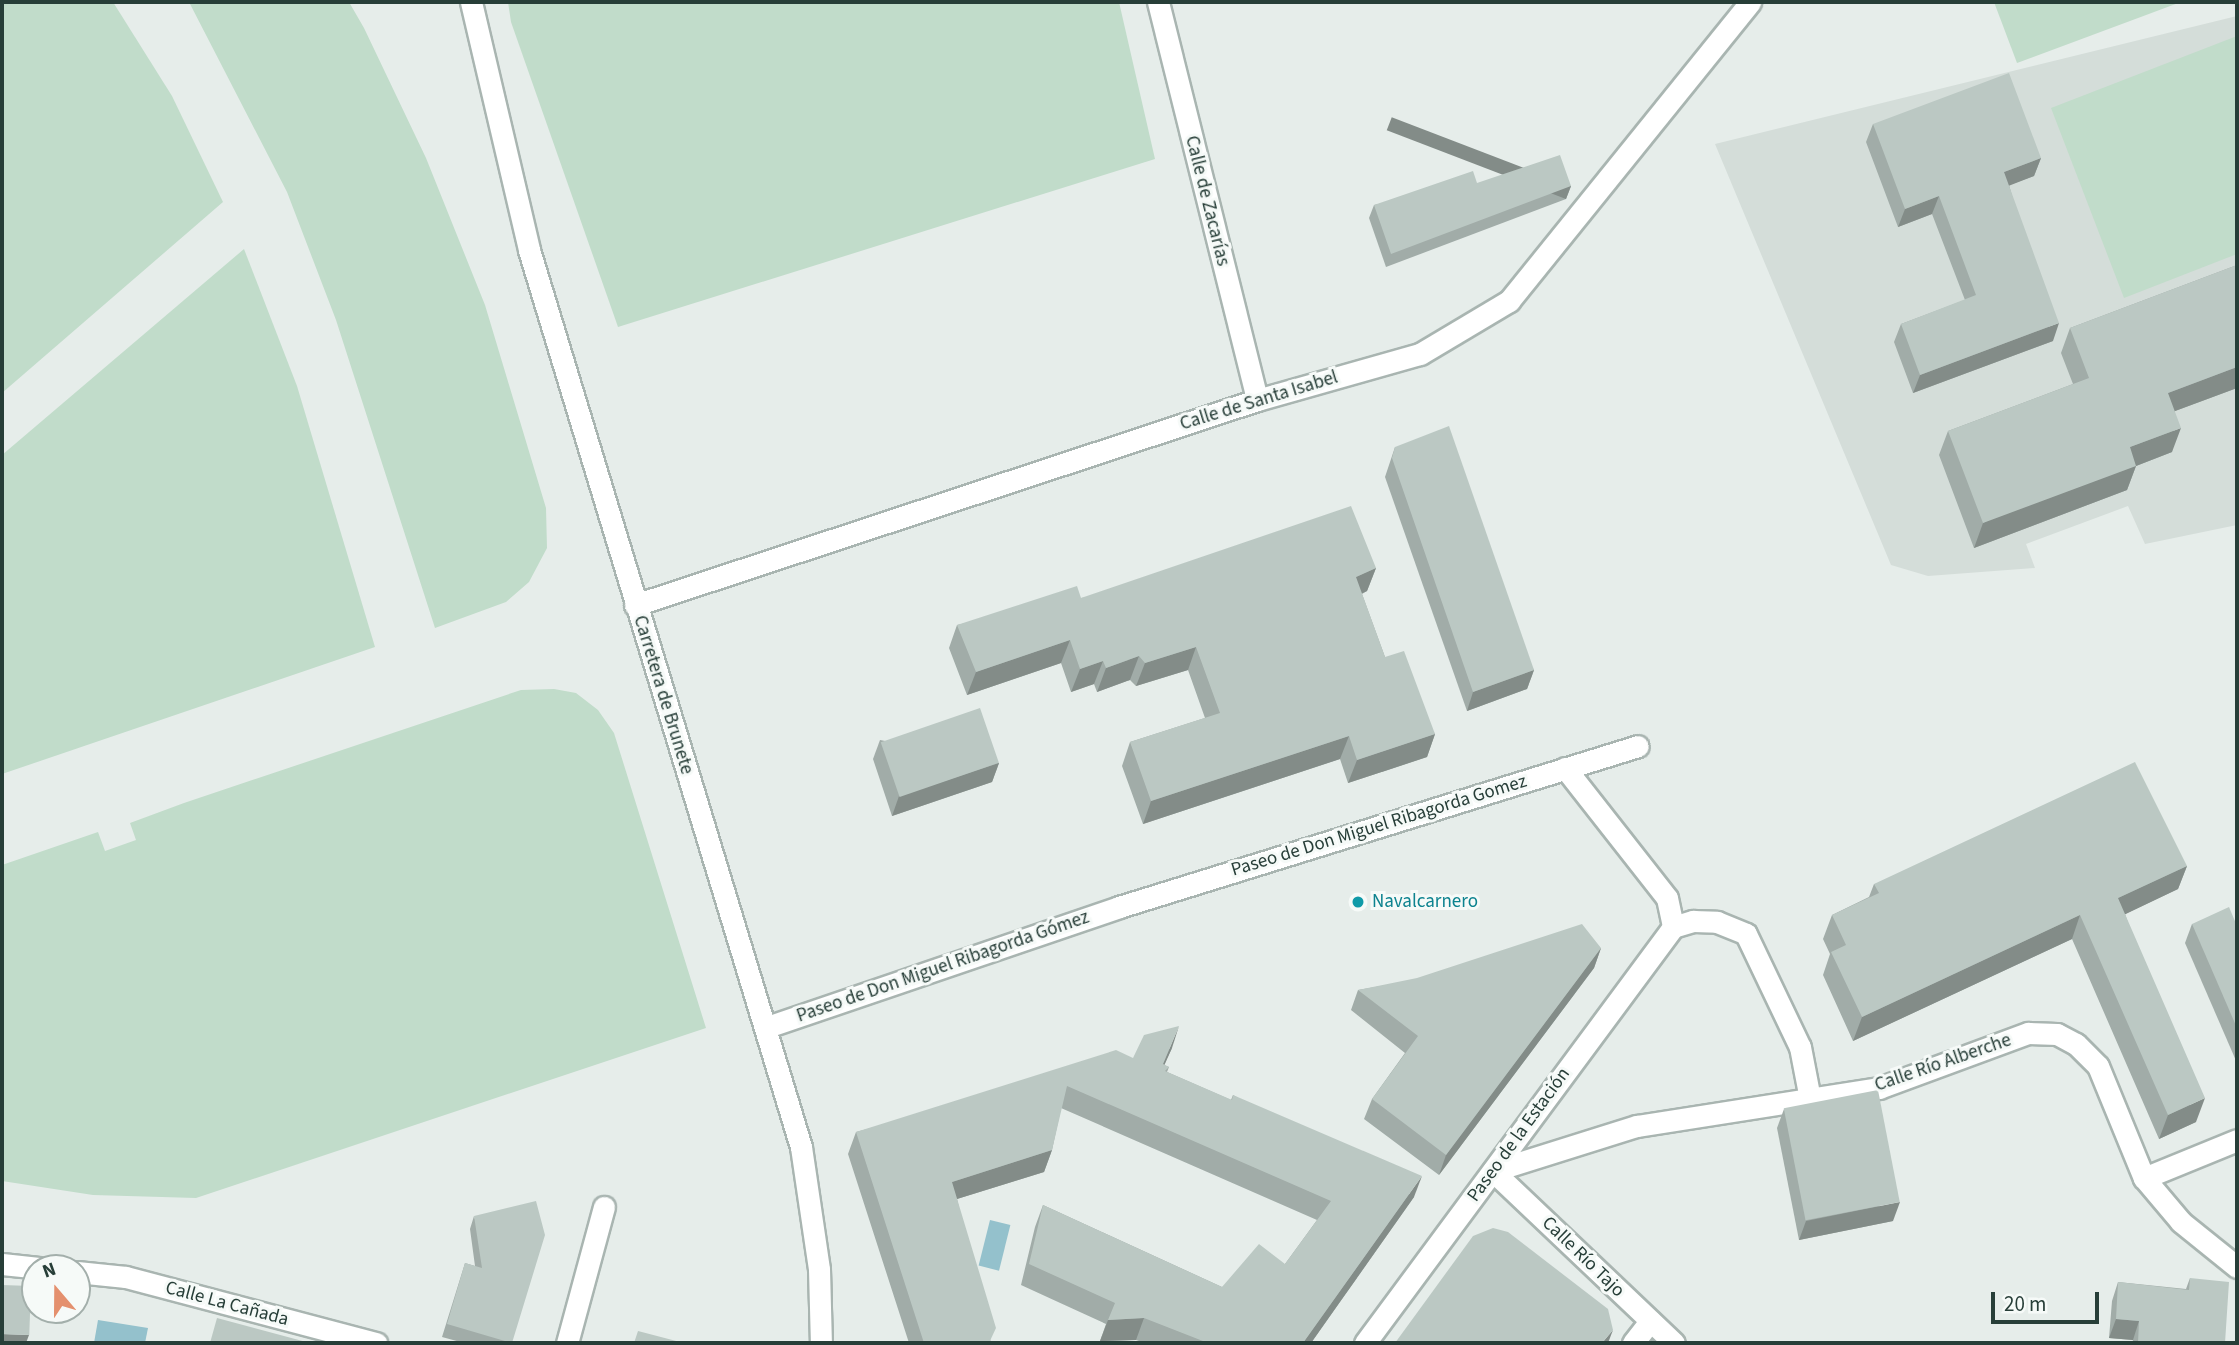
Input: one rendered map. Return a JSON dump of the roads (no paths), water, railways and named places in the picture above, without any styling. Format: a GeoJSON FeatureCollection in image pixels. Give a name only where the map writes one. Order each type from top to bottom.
{"type":"FeatureCollection","features":[{"type":"Feature","properties":{"kind":"street","name":"Carretera de Brunete"},"geometry":{"type":"LineString","coordinates":[[471,2],[483,70],[529,250],[802,1147],[819,1269],[820,1337]]}},
{"type":"Feature","properties":{"kind":"street","name":"Calle de Zacarías"},"geometry":{"type":"LineString","coordinates":[[1158,2],[1256,400]]}},
{"type":"Feature","properties":{"kind":"street","name":"Calle de Santa Isabel"},"geometry":{"type":"LineString","coordinates":[[635,605],[1256,400],[1420,354],[1509,301],[1750,2]]}},
{"type":"Feature","properties":{"kind":"street","name":"Paseo de Don Miguel Ribagorda Gomez"},"geometry":{"type":"LineString","coordinates":[[1119,907],[1638,746]]}},
{"type":"Feature","properties":{"kind":"street"},"geometry":{"type":"LineString","coordinates":[[1565,768],[1667,898],[1672,927],[1693,921],[1717,922],[1746,934],[1800,1047],[1810,1098]]}},
{"type":"Feature","properties":{"kind":"street","name":"Paseo de Don Miguel Ribagorda Gómez"},"geometry":{"type":"LineString","coordinates":[[767,1027],[1119,907]]}},
{"type":"Feature","properties":{"kind":"street","name":"Paseo de la Estación"},"geometry":{"type":"LineString","coordinates":[[1365,1343],[1672,927]]}},
{"type":"Feature","properties":{"kind":"street","name":"Calle Río Alberche"},"geometry":{"type":"LineString","coordinates":[[1493,1171],[1637,1126],[1879,1088],[2028,1033],[2057,1034],[2076,1044],[2098,1066],[2144,1178],[2181,1222],[2237,1267]]}},
{"type":"Feature","properties":{"kind":"street"},"geometry":{"type":"LineString","coordinates":[[2144,1178],[2237,1140]]}},
{"type":"Feature","properties":{"kind":"street","name":"Calle Río Tajo"},"geometry":{"type":"LineString","coordinates":[[1493,1171],[1674,1343]]}},
{"type":"Feature","properties":{"kind":"street"},"geometry":{"type":"LineString","coordinates":[[567,1343],[604,1207]]}},
{"type":"Feature","properties":{"kind":"street"},"geometry":{"type":"LineString","coordinates":[[2,1264],[21,1266]]}},
{"type":"Feature","properties":{"kind":"street","name":"Calle La Cañada"},"geometry":{"type":"LineString","coordinates":[[91,1273],[126,1277],[376,1343]]}},
{"type":"Feature","properties":{"kind":"street"},"geometry":{"type":"LineString","coordinates":[[1633,1343],[1650,1321]]}},
{"type":"Feature","properties":{"kind":"water"},"geometry":{"type":"Polygon","coordinates":[[[990,1220],[1010,1225],[999,1271],[979,1266],[990,1220]]]}},
{"type":"Feature","properties":{"kind":"water"},"geometry":{"type":"Polygon","coordinates":[[[98,1320],[148,1328],[145,1343],[94,1343],[98,1320]]]}},
{"type":"Feature","properties":{"kind":"place","name":"Navalcarnero"},"geometry":{"type":"Point","coordinates":[1358,902]}}]}
